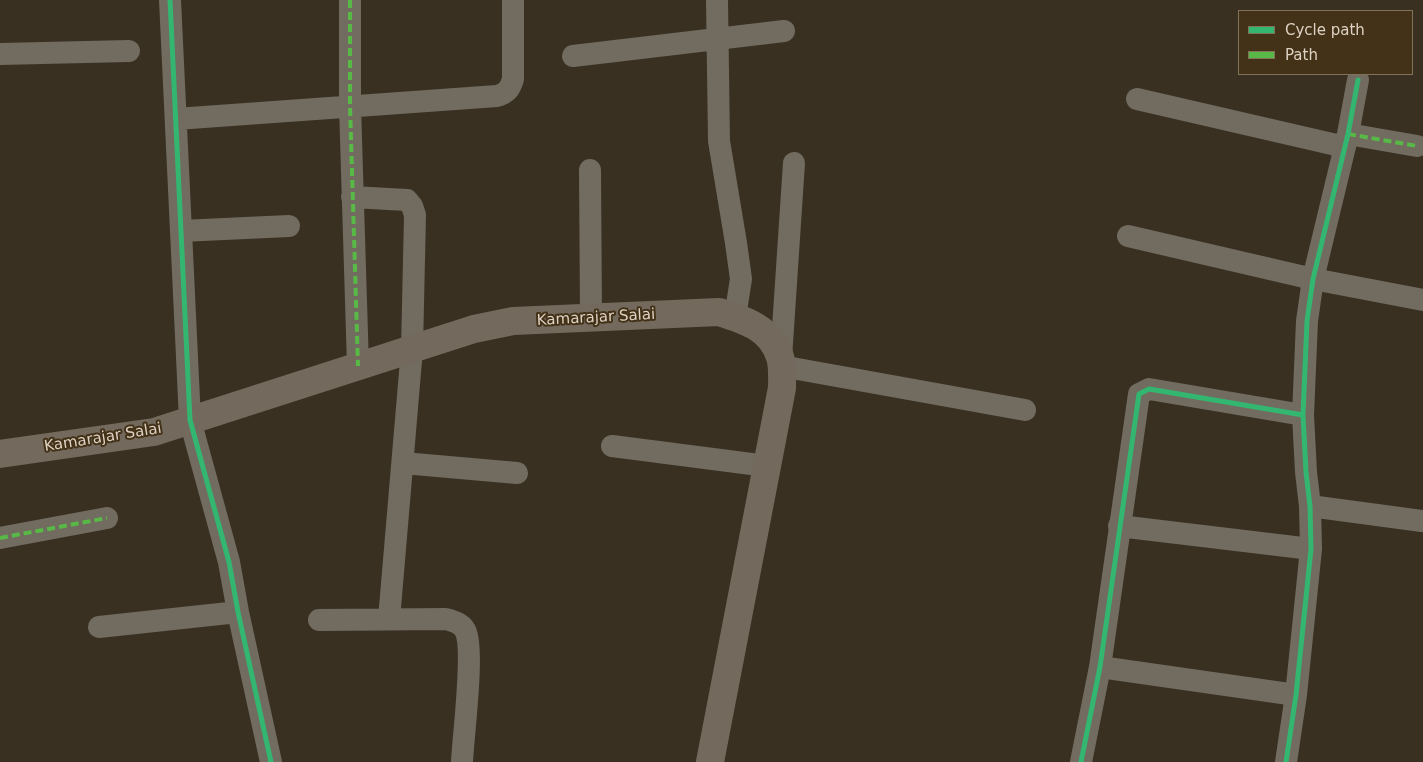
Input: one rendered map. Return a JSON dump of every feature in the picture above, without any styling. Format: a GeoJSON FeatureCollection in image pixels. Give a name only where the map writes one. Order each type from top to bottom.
{"type":"FeatureCollection","features":[{"type":"Feature","properties":{"kind":"main road","name":"Kamarajar Salai"},"geometry":{"type":"LineString","coordinates":[[0,454],[154,432],[474,329],[513,321],[719,312],[748,321],[772,339],[781,362],[782,388],[710,762]]}},
{"type":"Feature","properties":{"kind":"street"},"geometry":{"type":"LineString","coordinates":[[170,0],[190,420],[229,562],[271,762]]}},
{"type":"Feature","properties":{"kind":"street"},"geometry":{"type":"LineString","coordinates":[[350,0],[350,106],[358,366]]}},
{"type":"Feature","properties":{"kind":"street"},"geometry":{"type":"LineString","coordinates":[[176,119],[505,94],[510,88],[513,79],[513,0]]}},
{"type":"Feature","properties":{"kind":"street"},"geometry":{"type":"LineString","coordinates":[[717,0],[719,141],[741,279],[735,317]]}},
{"type":"Feature","properties":{"kind":"street"},"geometry":{"type":"LineString","coordinates":[[572,56],[784,31]]}},
{"type":"Feature","properties":{"kind":"street"},"geometry":{"type":"LineString","coordinates":[[0,54],[129,51]]}},
{"type":"Feature","properties":{"kind":"street"},"geometry":{"type":"LineString","coordinates":[[1286,762],[1296,695],[1311,549],[1310,506],[1303,415],[1306,321],[1313,279],[1346,140],[1358,80]]}},
{"type":"Feature","properties":{"kind":"street"},"geometry":{"type":"LineString","coordinates":[[1137,99],[1346,140],[1417,146]]}},
{"type":"Feature","properties":{"kind":"street"},"geometry":{"type":"LineString","coordinates":[[794,163],[781,362],[1025,410]]}},
{"type":"Feature","properties":{"kind":"street"},"geometry":{"type":"LineString","coordinates":[[590,170],[591,318]]}},
{"type":"Feature","properties":{"kind":"street"},"geometry":{"type":"LineString","coordinates":[[352,197],[407,200],[412,206],[415,215],[412,349],[389,619]]}},
{"type":"Feature","properties":{"kind":"street"},"geometry":{"type":"LineString","coordinates":[[181,231],[289,226]]}},
{"type":"Feature","properties":{"kind":"street"},"geometry":{"type":"LineString","coordinates":[[1128,236],[1313,279],[1423,300]]}},
{"type":"Feature","properties":{"kind":"street"},"geometry":{"type":"LineString","coordinates":[[1081,762],[1100,667],[1139,394],[1149,389],[1303,415]]}},
{"type":"Feature","properties":{"kind":"street"},"geometry":{"type":"LineString","coordinates":[[612,446],[767,466]]}},
{"type":"Feature","properties":{"kind":"street"},"geometry":{"type":"LineString","coordinates":[[403,463],[517,473]]}},
{"type":"Feature","properties":{"kind":"street"},"geometry":{"type":"LineString","coordinates":[[1310,506],[1422,521]]}},
{"type":"Feature","properties":{"kind":"street"},"geometry":{"type":"LineString","coordinates":[[0,538],[107,518]]}},
{"type":"Feature","properties":{"kind":"street"},"geometry":{"type":"LineString","coordinates":[[1119,526],[1311,549]]}},
{"type":"Feature","properties":{"kind":"street"},"geometry":{"type":"LineString","coordinates":[[99,627],[238,612]]}},
{"type":"Feature","properties":{"kind":"street"},"geometry":{"type":"LineString","coordinates":[[319,620],[446,619],[458,623],[468,637],[469,660],[462,762]]}},
{"type":"Feature","properties":{"kind":"street"},"geometry":{"type":"LineString","coordinates":[[1100,667],[1296,695]]}},
{"type":"Feature","properties":{"kind":"marked path"},"geometry":{"type":"LineString","coordinates":[[350,0],[350,106],[358,366]]}},
{"type":"Feature","properties":{"kind":"marked path"},"geometry":{"type":"LineString","coordinates":[[1348,134],[1417,146]]}},
{"type":"Feature","properties":{"kind":"marked path"},"geometry":{"type":"LineString","coordinates":[[0,538],[107,518]]}},
{"type":"Feature","properties":{"kind":"cycle path"},"geometry":{"type":"LineString","coordinates":[[170,0],[190,420],[229,562],[271,762]]}},
{"type":"Feature","properties":{"kind":"cycle path"},"geometry":{"type":"LineString","coordinates":[[1286,762],[1296,695],[1311,549],[1310,506],[1303,415],[1307,321],[1313,279],[1348,134],[1358,80]]}},
{"type":"Feature","properties":{"kind":"cycle path"},"geometry":{"type":"LineString","coordinates":[[1081,762],[1100,667],[1139,394],[1149,389],[1303,415]]}}]}
